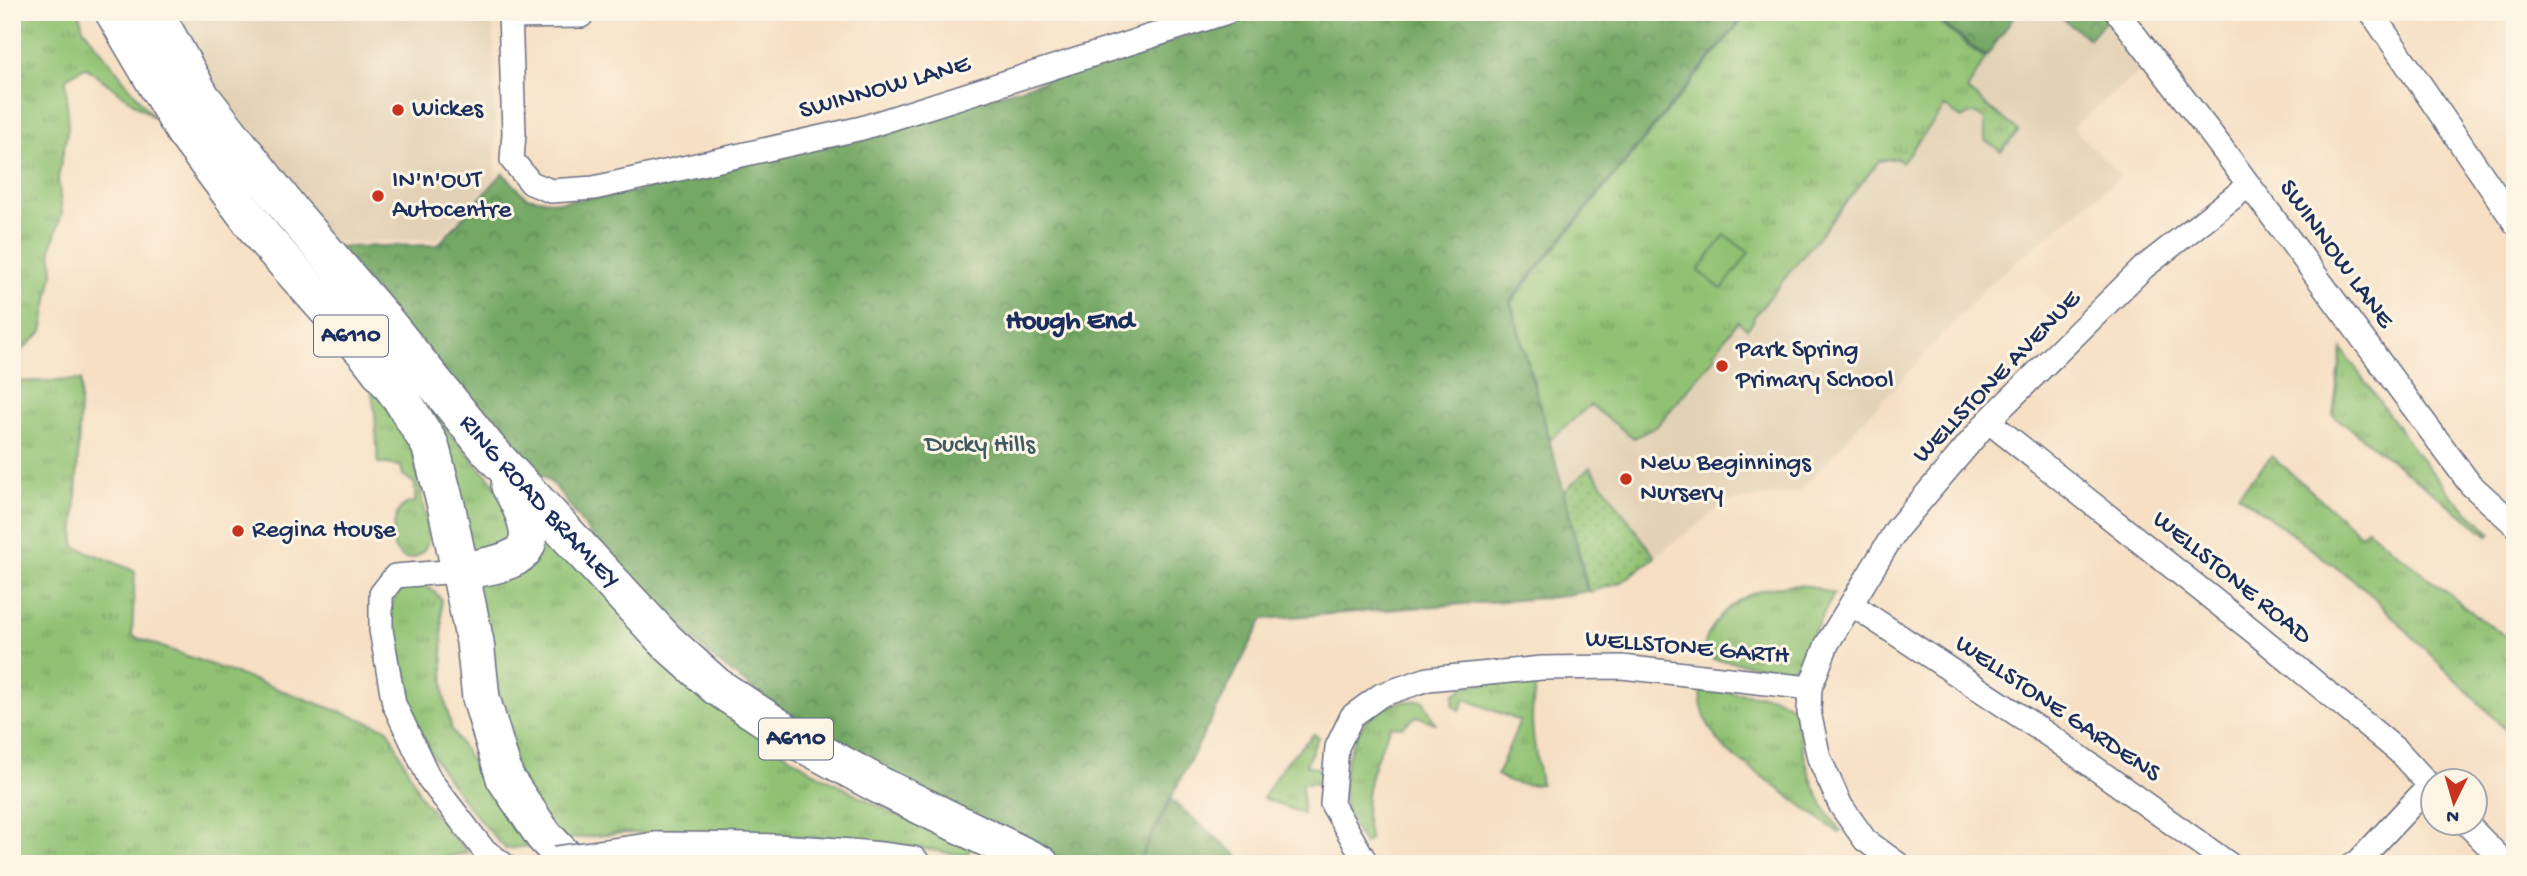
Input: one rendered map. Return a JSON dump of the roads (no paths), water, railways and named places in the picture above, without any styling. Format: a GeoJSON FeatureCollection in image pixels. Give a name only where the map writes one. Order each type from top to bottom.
{"type":"FeatureCollection","features":[{"type":"Feature","properties":{"kind":"highway","name":"RING ROAD BRAMLEY"},"geometry":{"type":"LineString","coordinates":[[114,12],[184,131],[263,237],[366,353],[401,398],[430,445],[447,509],[475,642],[481,698],[505,778],[544,836],[571,864]]}},
{"type":"Feature","properties":{"kind":"highway","name":"RING ROAD BRAMLEY"},"geometry":{"type":"LineString","coordinates":[[154,12],[201,97],[292,213],[380,314],[488,449],[667,642],[716,686],[802,743],[869,780],[1040,864]]}},
{"type":"Feature","properties":{"kind":"highway","name":"A6110"},"geometry":{"type":"LineString","coordinates":[[459,571],[511,561],[525,549],[530,532],[525,513],[488,449]]}},
{"type":"Feature","properties":{"kind":"main road"},"geometry":{"type":"LineString","coordinates":[[556,864],[656,850],[759,850],[850,855],[912,864]]}},
{"type":"Feature","properties":{"kind":"street","name":"SWINNOW LANE"},"geometry":{"type":"LineString","coordinates":[[511,15],[514,133],[512,160],[531,183],[551,191],[594,188],[862,128],[1227,12]]}},
{"type":"Feature","properties":{"kind":"street","name":"SWINNOW LANE"},"geometry":{"type":"LineString","coordinates":[[2118,12],[2470,484],[2515,525]]}},
{"type":"Feature","properties":{"kind":"street"},"geometry":{"type":"LineString","coordinates":[[2371,12],[2515,223]]}},
{"type":"Feature","properties":{"kind":"street"},"geometry":{"type":"LineString","coordinates":[[511,15],[581,16]]}},
{"type":"Feature","properties":{"kind":"street","name":"WELLSTONE AVENUE"},"geometry":{"type":"LineString","coordinates":[[1898,864],[1865,840],[1841,806],[1819,758],[1810,712],[1810,688],[1827,644],[1896,530],[1988,421],[2143,268],[2249,185]]}},
{"type":"Feature","properties":{"kind":"street","name":"WELLSTONE ROAD"},"geometry":{"type":"LineString","coordinates":[[1988,421],[2399,752],[2418,772]]}},
{"type":"Feature","properties":{"kind":"street"},"geometry":{"type":"LineString","coordinates":[[459,571],[395,576],[381,594],[381,630],[394,704],[430,780],[483,849],[503,864]]}},
{"type":"Feature","properties":{"kind":"street","name":"WELLSTONE GARDENS"},"geometry":{"type":"LineString","coordinates":[[1851,604],[2053,738],[2229,864]]}},
{"type":"Feature","properties":{"kind":"street","name":"WELLSTONE GARTH"},"geometry":{"type":"LineString","coordinates":[[1367,864],[1332,804],[1338,747],[1352,716],[1381,695],[1428,679],[1542,668],[1609,667],[1724,676],[1810,688]]}},
{"type":"Feature","properties":{"kind":"street"},"geometry":{"type":"LineString","coordinates":[[2353,864],[2358,862],[2418,800]]}},
{"type":"Feature","properties":{"kind":"street"},"geometry":{"type":"LineString","coordinates":[[2481,838],[2506,864]]}},
{"type":"Feature","properties":{"kind":"place","name":"Wickes"},"geometry":{"type":"Point","coordinates":[398,110]}},
{"type":"Feature","properties":{"kind":"place","name":"IN'n'OUT Autocentre"},"geometry":{"type":"Point","coordinates":[378,196]}},
{"type":"Feature","properties":{"kind":"place","name":"Park Spring Primary School"},"geometry":{"type":"Point","coordinates":[1722,366]}},
{"type":"Feature","properties":{"kind":"place","name":"New Beginnings Nursery"},"geometry":{"type":"Point","coordinates":[1626,479]}},
{"type":"Feature","properties":{"kind":"place","name":"Regina House"},"geometry":{"type":"Point","coordinates":[238,531]}},
{"type":"Feature","properties":{"kind":"district","name":"Hough End"},"geometry":{"type":"Point","coordinates":[1070,322]}},
{"type":"Feature","properties":{"kind":"park label","name":"Ducky Hills"},"geometry":{"type":"Point","coordinates":[980,446]}}]}
